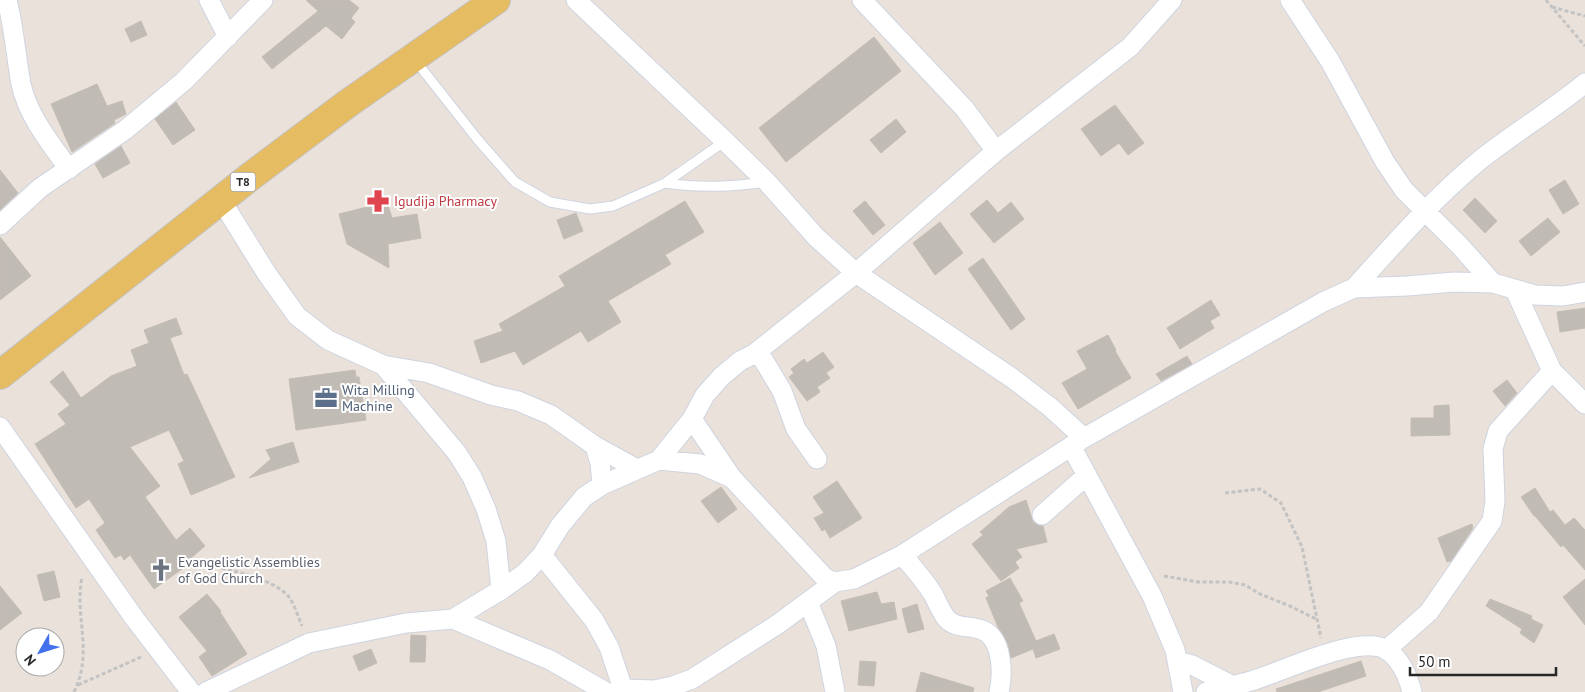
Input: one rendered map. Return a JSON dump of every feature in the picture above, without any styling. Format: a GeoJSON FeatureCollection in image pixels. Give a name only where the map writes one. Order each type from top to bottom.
{"type":"FeatureCollection","features":[{"type":"Feature","properties":{"kind":"main road","name":"T8"},"geometry":{"type":"LineString","coordinates":[[0,375],[221,200],[347,104],[496,0]]}},
{"type":"Feature","properties":{"kind":"street"},"geometry":{"type":"LineString","coordinates":[[7,0],[15,36],[22,85],[28,104],[38,125],[69,169]]}},
{"type":"Feature","properties":{"kind":"street"},"geometry":{"type":"LineString","coordinates":[[210,0],[228,37]]}},
{"type":"Feature","properties":{"kind":"street"},"geometry":{"type":"LineString","coordinates":[[0,225],[40,188],[125,130],[184,81],[263,0]]}},
{"type":"Feature","properties":{"kind":"street"},"geometry":{"type":"LineString","coordinates":[[576,0],[725,141],[767,182],[816,237],[856,273],[1012,378],[1050,407],[1077,442],[1087,475],[1152,596],[1175,650],[1183,692]]}},
{"type":"Feature","properties":{"kind":"street"},"geometry":{"type":"LineString","coordinates":[[862,0],[964,108],[996,151]]}},
{"type":"Feature","properties":{"kind":"street"},"geometry":{"type":"LineString","coordinates":[[659,460],[692,419],[705,395],[722,376],[740,361],[758,351],[856,273],[996,151],[1130,47],[1172,0]]}},
{"type":"Feature","properties":{"kind":"street"},"geometry":{"type":"LineString","coordinates":[[1290,0],[1330,62],[1385,162],[1404,190],[1460,246],[1493,283]]}},
{"type":"Feature","properties":{"kind":"street"},"geometry":{"type":"LineString","coordinates":[[1354,288],[1425,211],[1480,160],[1561,103],[1585,83]]}},
{"type":"Feature","properties":{"kind":"street"},"geometry":{"type":"LineString","coordinates":[[221,200],[266,274],[297,316],[328,340],[383,365],[429,373],[491,395],[518,401],[551,414],[595,446],[637,469]]}},
{"type":"Feature","properties":{"kind":"street"},"geometry":{"type":"LineString","coordinates":[[453,618],[617,691],[654,690],[674,686],[692,679],[778,624],[835,582],[854,579],[902,555],[1077,442],[1323,302],[1354,288],[1454,282],[1493,283],[1535,295],[1554,296],[1585,292]]}},
{"type":"Feature","properties":{"kind":"street"},"geometry":{"type":"LineString","coordinates":[[1515,290],[1552,371],[1585,404]]}},
{"type":"Feature","properties":{"kind":"street"},"geometry":{"type":"LineString","coordinates":[[758,351],[782,391],[796,429],[817,459]]}},
{"type":"Feature","properties":{"kind":"street"},"geometry":{"type":"LineString","coordinates":[[383,365],[457,453],[472,477],[486,508],[496,541],[500,590]]}},
{"type":"Feature","properties":{"kind":"street"},"geometry":{"type":"LineString","coordinates":[[1386,650],[1429,612],[1492,521],[1495,501],[1493,449],[1498,431],[1552,371]]}},
{"type":"Feature","properties":{"kind":"street"},"geometry":{"type":"LineString","coordinates":[[692,419],[732,478],[820,573],[825,578],[835,582]]}},
{"type":"Feature","properties":{"kind":"street"},"geometry":{"type":"LineString","coordinates":[[0,427],[87,551],[191,692]]}},
{"type":"Feature","properties":{"kind":"street"},"geometry":{"type":"LineString","coordinates":[[595,446],[600,463],[602,485]]}},
{"type":"Feature","properties":{"kind":"street"},"geometry":{"type":"LineString","coordinates":[[206,692],[309,643],[406,623],[453,618],[525,573],[542,555],[560,526],[584,497],[602,485],[659,460],[700,464],[732,478]]}},
{"type":"Feature","properties":{"kind":"street"},"geometry":{"type":"LineString","coordinates":[[1042,515],[1087,475]]}},
{"type":"Feature","properties":{"kind":"street"},"geometry":{"type":"LineString","coordinates":[[542,555],[594,620],[609,646],[617,691]]}},
{"type":"Feature","properties":{"kind":"street"},"geometry":{"type":"LineString","coordinates":[[902,555],[932,592],[946,619],[958,626],[982,630],[991,637],[1001,662],[999,692]]}},
{"type":"Feature","properties":{"kind":"street"},"geometry":{"type":"LineString","coordinates":[[808,602],[826,646],[835,692]]}},
{"type":"Feature","properties":{"kind":"street"},"geometry":{"type":"LineString","coordinates":[[1206,692],[1255,680],[1324,654],[1355,648],[1373,647],[1386,650],[1404,668],[1412,692]]}},
{"type":"Feature","properties":{"kind":"street"},"geometry":{"type":"LineString","coordinates":[[1178,661],[1192,665],[1233,686]]}},
{"type":"Feature","properties":{"kind":"lane"},"geometry":{"type":"LineString","coordinates":[[414,58],[478,140],[515,182],[550,202],[590,209],[613,206],[664,183],[725,141]]}},
{"type":"Feature","properties":{"kind":"lane"},"geometry":{"type":"LineString","coordinates":[[664,183],[685,186],[731,187],[767,182]]}},
{"type":"Feature","properties":{"kind":"path"},"geometry":{"type":"LineString","coordinates":[[1546,0],[1585,46]]}},
{"type":"Feature","properties":{"kind":"path"},"geometry":{"type":"LineString","coordinates":[[1552,7],[1585,16]]}},
{"type":"Feature","properties":{"kind":"path"},"geometry":{"type":"LineString","coordinates":[[1225,494],[1260,489],[1281,503],[1302,548],[1324,654]]}},
{"type":"Feature","properties":{"kind":"path"},"geometry":{"type":"LineString","coordinates":[[74,692],[84,658],[80,604],[81,584],[87,551]]}},
{"type":"Feature","properties":{"kind":"path"},"geometry":{"type":"LineString","coordinates":[[209,565],[249,574],[278,587],[292,601],[309,643]]}},
{"type":"Feature","properties":{"kind":"path"},"geometry":{"type":"LineString","coordinates":[[1139,571],[1174,579],[1198,582],[1229,582],[1245,585],[1260,594],[1290,606],[1317,620]]}},
{"type":"Feature","properties":{"kind":"path"},"geometry":{"type":"LineString","coordinates":[[77,685],[158,649]]}},
{"type":"Feature","properties":{"kind":"building"},"geometry":{"type":"Polygon","coordinates":[[[306,0],[349,0],[359,8],[351,18],[355,22],[342,39],[326,26],[272,69],[262,57],[318,11],[306,0]]]}},
{"type":"Feature","properties":{"kind":"building"},"geometry":{"type":"Polygon","coordinates":[[[141,21],[147,35],[131,42],[125,29],[141,21]]]}},
{"type":"Feature","properties":{"kind":"building"},"geometry":{"type":"Polygon","coordinates":[[[874,37],[901,71],[786,162],[759,128],[874,37]]]}},
{"type":"Feature","properties":{"kind":"building"},"geometry":{"type":"Polygon","coordinates":[[[97,84],[107,106],[122,101],[126,114],[114,120],[115,123],[72,152],[51,104],[97,84]]]}},
{"type":"Feature","properties":{"kind":"building"},"geometry":{"type":"Polygon","coordinates":[[[176,102],[195,130],[173,145],[155,119],[176,102]]]}},
{"type":"Feature","properties":{"kind":"building"},"geometry":{"type":"Polygon","coordinates":[[[1115,105],[1144,143],[1128,155],[1119,143],[1101,156],[1081,129],[1115,105]]]}},
{"type":"Feature","properties":{"kind":"building"},"geometry":{"type":"Polygon","coordinates":[[[896,119],[906,132],[881,153],[870,140],[896,119]]]}},
{"type":"Feature","properties":{"kind":"building"},"geometry":{"type":"Polygon","coordinates":[[[121,146],[130,163],[103,178],[95,164],[121,146]]]}},
{"type":"Feature","properties":{"kind":"building"},"geometry":{"type":"Polygon","coordinates":[[[0,170],[18,193],[0,210],[0,170]]]}},
{"type":"Feature","properties":{"kind":"building"},"geometry":{"type":"Polygon","coordinates":[[[1565,180],[1579,204],[1563,214],[1549,190],[1565,180]]]}},
{"type":"Feature","properties":{"kind":"building"},"geometry":{"type":"Polygon","coordinates":[[[1475,198],[1497,221],[1485,233],[1463,210],[1475,198]]]}},
{"type":"Feature","properties":{"kind":"building"},"geometry":{"type":"Polygon","coordinates":[[[987,200],[998,213],[1011,202],[1024,219],[994,243],[970,214],[987,200]]]}},
{"type":"Feature","properties":{"kind":"building"},"geometry":{"type":"Polygon","coordinates":[[[685,201],[704,232],[665,255],[671,264],[608,301],[621,322],[588,342],[581,331],[523,365],[515,351],[481,363],[474,341],[503,331],[499,324],[565,286],[559,276],[685,201]]]}},
{"type":"Feature","properties":{"kind":"building"},"geometry":{"type":"Polygon","coordinates":[[[865,201],[885,225],[873,235],[853,211],[865,201]]]}},
{"type":"Feature","properties":{"kind":"building"},"geometry":{"type":"Polygon","coordinates":[[[387,202],[392,218],[417,214],[421,238],[388,244],[389,268],[347,244],[339,214],[387,202]]]}},
{"type":"Feature","properties":{"kind":"building"},"geometry":{"type":"Polygon","coordinates":[[[576,213],[583,231],[564,239],[557,220],[576,213]]]}},
{"type":"Feature","properties":{"kind":"building"},"geometry":{"type":"Polygon","coordinates":[[[1548,218],[1560,232],[1531,256],[1519,241],[1548,218]]]}},
{"type":"Feature","properties":{"kind":"building"},"geometry":{"type":"Polygon","coordinates":[[[940,222],[963,253],[935,275],[913,243],[940,222]]]}},
{"type":"Feature","properties":{"kind":"building"},"geometry":{"type":"Polygon","coordinates":[[[0,237],[31,276],[0,300],[0,237]]]}},
{"type":"Feature","properties":{"kind":"building"},"geometry":{"type":"Polygon","coordinates":[[[983,258],[1025,319],[1011,330],[968,269],[983,258]]]}},
{"type":"Feature","properties":{"kind":"building"},"geometry":{"type":"Polygon","coordinates":[[[1211,300],[1220,315],[1210,321],[1214,328],[1180,349],[1167,328],[1211,300]]]}},
{"type":"Feature","properties":{"kind":"building"},"geometry":{"type":"Polygon","coordinates":[[[1585,308],[1585,328],[1560,332],[1557,312],[1585,308]]]}},
{"type":"Feature","properties":{"kind":"building"},"geometry":{"type":"Polygon","coordinates":[[[176,318],[182,334],[170,338],[184,375],[187,374],[235,477],[191,495],[178,464],[184,461],[169,430],[130,447],[160,486],[145,497],[176,540],[190,528],[205,546],[184,564],[186,566],[154,589],[130,555],[124,560],[121,555],[115,558],[96,530],[105,523],[89,499],[76,508],[35,444],[66,424],[58,414],[70,405],[50,382],[63,371],[81,398],[111,376],[137,366],[131,350],[149,343],[144,330],[176,318]]]}},
{"type":"Feature","properties":{"kind":"building"},"geometry":{"type":"Polygon","coordinates":[[[1108,335],[1131,378],[1078,409],[1062,383],[1087,369],[1077,351],[1108,335]]]}},
{"type":"Feature","properties":{"kind":"building"},"geometry":{"type":"Polygon","coordinates":[[[823,352],[834,367],[826,373],[830,378],[817,387],[820,392],[807,401],[789,377],[794,373],[791,369],[804,359],[807,363],[823,352]]]}},
{"type":"Feature","properties":{"kind":"building"},"geometry":{"type":"Polygon","coordinates":[[[1187,356],[1192,364],[1161,381],[1156,374],[1187,356]]]}},
{"type":"Feature","properties":{"kind":"building"},"geometry":{"type":"Polygon","coordinates":[[[355,370],[356,377],[359,377],[366,420],[296,430],[289,379],[355,370]]]}},
{"type":"Feature","properties":{"kind":"building"},"geometry":{"type":"Polygon","coordinates":[[[1507,380],[1517,393],[1505,406],[1493,391],[1507,380]]]}},
{"type":"Feature","properties":{"kind":"building"},"geometry":{"type":"Polygon","coordinates":[[[1449,405],[1450,435],[1411,436],[1411,418],[1434,418],[1434,406],[1449,405]]]}},
{"type":"Feature","properties":{"kind":"building"},"geometry":{"type":"Polygon","coordinates":[[[293,442],[299,462],[249,478],[271,459],[266,450],[293,442]]]}},
{"type":"Feature","properties":{"kind":"building"},"geometry":{"type":"Polygon","coordinates":[[[837,481],[862,518],[830,538],[825,529],[822,531],[814,518],[824,513],[813,497],[837,481]]]}},
{"type":"Feature","properties":{"kind":"building"},"geometry":{"type":"Polygon","coordinates":[[[721,487],[737,509],[718,523],[701,501],[721,487]]]}},
{"type":"Feature","properties":{"kind":"building"},"geometry":{"type":"Polygon","coordinates":[[[1535,488],[1550,512],[1553,510],[1565,525],[1574,518],[1585,530],[1585,570],[1563,545],[1561,547],[1534,516],[1521,497],[1535,488]]]}},
{"type":"Feature","properties":{"kind":"building"},"geometry":{"type":"Polygon","coordinates":[[[1026,500],[1033,522],[1043,526],[1047,542],[1016,549],[1022,557],[1015,562],[1019,568],[1001,581],[972,544],[983,535],[980,532],[1009,507],[1026,500]]]}},
{"type":"Feature","properties":{"kind":"building"},"geometry":{"type":"Polygon","coordinates":[[[1472,524],[1473,528],[1451,561],[1447,562],[1438,538],[1472,524]]]}},
{"type":"Feature","properties":{"kind":"building"},"geometry":{"type":"Polygon","coordinates":[[[54,571],[60,597],[44,601],[37,575],[54,571]]]}},
{"type":"Feature","properties":{"kind":"building"},"geometry":{"type":"Polygon","coordinates":[[[1010,578],[1023,601],[1019,603],[1036,641],[1054,634],[1060,649],[1036,658],[1033,649],[1011,658],[1008,644],[998,627],[986,598],[989,596],[986,591],[1010,578]]]}},
{"type":"Feature","properties":{"kind":"building"},"geometry":{"type":"Polygon","coordinates":[[[1585,579],[1585,625],[1563,597],[1585,579]]]}},
{"type":"Feature","properties":{"kind":"building"},"geometry":{"type":"Polygon","coordinates":[[[0,586],[22,613],[0,630],[0,586]]]}},
{"type":"Feature","properties":{"kind":"building"},"geometry":{"type":"Polygon","coordinates":[[[877,592],[881,604],[894,602],[897,619],[849,631],[841,601],[877,592]]]}},
{"type":"Feature","properties":{"kind":"building"},"geometry":{"type":"Polygon","coordinates":[[[207,594],[221,611],[247,654],[212,676],[199,657],[207,651],[179,617],[207,594]]]}},
{"type":"Feature","properties":{"kind":"building"},"geometry":{"type":"Polygon","coordinates":[[[1490,599],[1532,616],[1531,619],[1543,625],[1534,643],[1520,633],[1522,629],[1486,606],[1490,599]]]}},
{"type":"Feature","properties":{"kind":"building"},"geometry":{"type":"Polygon","coordinates":[[[917,604],[924,629],[908,633],[902,609],[917,604]]]}},
{"type":"Feature","properties":{"kind":"building"},"geometry":{"type":"Polygon","coordinates":[[[411,635],[426,636],[425,662],[410,662],[411,635]]]}},
{"type":"Feature","properties":{"kind":"building"},"geometry":{"type":"Polygon","coordinates":[[[371,649],[377,663],[359,671],[353,656],[371,649]]]}},
{"type":"Feature","properties":{"kind":"building"},"geometry":{"type":"Polygon","coordinates":[[[860,661],[876,662],[874,686],[858,685],[860,661]]]}},
{"type":"Feature","properties":{"kind":"building"},"geometry":{"type":"Polygon","coordinates":[[[1361,661],[1366,676],[1318,692],[1277,692],[1276,689],[1361,661]]]}},
{"type":"Feature","properties":{"kind":"building"},"geometry":{"type":"Polygon","coordinates":[[[921,672],[974,688],[973,692],[916,692],[921,672]]]}},
{"type":"Feature","properties":{"kind":"place","name":"Igudija Pharmacy"},"geometry":{"type":"Point","coordinates":[378,201]}},
{"type":"Feature","properties":{"kind":"place","name":"Wita Milling Machine"},"geometry":{"type":"Point","coordinates":[326,398]}},
{"type":"Feature","properties":{"kind":"place","name":"Evangelistic Assemblies of God Church"},"geometry":{"type":"Point","coordinates":[161,570]}}]}
